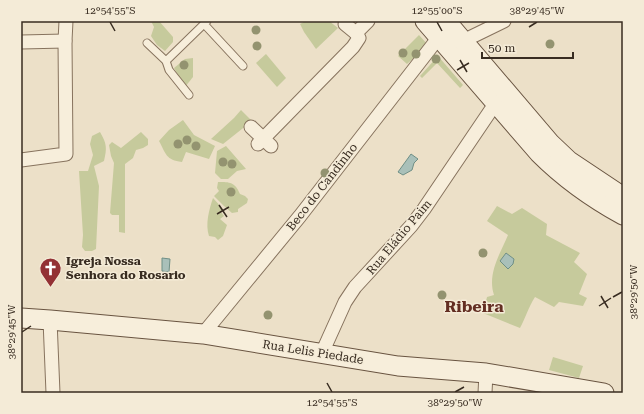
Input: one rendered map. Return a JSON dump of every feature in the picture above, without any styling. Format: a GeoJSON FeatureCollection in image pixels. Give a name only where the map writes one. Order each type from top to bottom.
{"type":"FeatureCollection","features":[{"type":"Feature","properties":{"kind":"main road"},"geometry":{"type":"LineString","coordinates":[[425,21],[463,41],[550,143],[569,161],[623,197]]}},
{"type":"Feature","properties":{"kind":"main road"},"geometry":{"type":"LineString","coordinates":[[442,29],[495,104],[539,153],[578,188],[623,215]]}},
{"type":"Feature","properties":{"kind":"main road","name":"Rua Lelis Piedade"},"geometry":{"type":"LineString","coordinates":[[21,318],[203,334],[398,366],[486,373],[604,393]]}},
{"type":"Feature","properties":{"kind":"street"},"geometry":{"type":"LineString","coordinates":[[21,160],[66,154],[66,21]]}},
{"type":"Feature","properties":{"kind":"street"},"geometry":{"type":"LineString","coordinates":[[356,33],[368,21]]}},
{"type":"Feature","properties":{"kind":"street"},"geometry":{"type":"LineString","coordinates":[[463,41],[504,21]]}},
{"type":"Feature","properties":{"kind":"street"},"geometry":{"type":"LineString","coordinates":[[251,127],[264,143],[353,47],[358,38],[356,33],[345,24]]}},
{"type":"Feature","properties":{"kind":"street","name":"Beco do Candinho"},"geometry":{"type":"LineString","coordinates":[[203,334],[300,216],[442,29]]}},
{"type":"Feature","properties":{"kind":"street"},"geometry":{"type":"LineString","coordinates":[[21,42],[65,41]]}},
{"type":"Feature","properties":{"kind":"street","name":"Rua Eládio Paim"},"geometry":{"type":"LineString","coordinates":[[322,353],[345,302],[356,287],[411,226],[424,209],[495,104]]}},
{"type":"Feature","properties":{"kind":"street"},"geometry":{"type":"LineString","coordinates":[[50,320],[53,393]]}},
{"type":"Feature","properties":{"kind":"street"},"geometry":{"type":"LineString","coordinates":[[485,393],[486,373]]}},
{"type":"Feature","properties":{"kind":"lane"},"geometry":{"type":"LineString","coordinates":[[166,61],[206,22],[243,66]]}},
{"type":"Feature","properties":{"kind":"lane"},"geometry":{"type":"LineString","coordinates":[[147,43],[166,61],[169,70],[189,95]]}},
{"type":"Feature","properties":{"kind":"green space"},"geometry":{"type":"Polygon","coordinates":[[[151,21],[159,21],[173,37],[173,42],[165,51],[157,45],[151,36],[154,27],[151,21]]]}},
{"type":"Feature","properties":{"kind":"green space"},"geometry":{"type":"Polygon","coordinates":[[[306,21],[329,21],[338,28],[316,49],[300,24],[306,21]]]}},
{"type":"Feature","properties":{"kind":"green space"},"geometry":{"type":"Polygon","coordinates":[[[419,35],[428,45],[407,64],[398,56],[419,35]]]}},
{"type":"Feature","properties":{"kind":"green space"},"geometry":{"type":"Polygon","coordinates":[[[266,54],[286,78],[277,87],[256,63],[266,54]]]}},
{"type":"Feature","properties":{"kind":"green space"},"geometry":{"type":"Polygon","coordinates":[[[438,56],[463,85],[460,88],[437,63],[422,78],[420,76],[438,56]]]}},
{"type":"Feature","properties":{"kind":"green space"},"geometry":{"type":"Polygon","coordinates":[[[193,58],[193,77],[185,87],[174,68],[185,59],[193,58]]]}},
{"type":"Feature","properties":{"kind":"green space"},"geometry":{"type":"Polygon","coordinates":[[[241,110],[252,121],[223,144],[211,139],[234,118],[241,110]]]}},
{"type":"Feature","properties":{"kind":"green space"},"geometry":{"type":"Polygon","coordinates":[[[183,120],[194,135],[215,146],[209,159],[186,152],[182,162],[173,160],[165,153],[159,141],[169,130],[183,120]]]}},
{"type":"Feature","properties":{"kind":"green space"},"geometry":{"type":"Polygon","coordinates":[[[100,132],[106,149],[104,161],[94,166],[99,186],[96,249],[92,251],[85,251],[82,247],[83,235],[79,171],[88,171],[93,155],[90,144],[92,136],[100,132]]]}},
{"type":"Feature","properties":{"kind":"green space"},"geometry":{"type":"Polygon","coordinates":[[[141,132],[148,139],[148,145],[136,150],[133,158],[125,164],[125,233],[119,232],[119,215],[112,215],[110,213],[114,163],[109,145],[112,142],[121,148],[141,132]]]}},
{"type":"Feature","properties":{"kind":"green space"},"geometry":{"type":"Polygon","coordinates":[[[226,146],[246,169],[237,171],[228,179],[221,179],[215,173],[217,151],[226,146]]]}},
{"type":"Feature","properties":{"kind":"green space"},"geometry":{"type":"Polygon","coordinates":[[[218,182],[226,182],[234,185],[240,194],[248,199],[247,203],[238,209],[238,212],[232,213],[214,196],[219,191],[217,188],[218,182]]]}},
{"type":"Feature","properties":{"kind":"green space"},"geometry":{"type":"Polygon","coordinates":[[[213,198],[223,209],[221,212],[224,216],[220,219],[227,225],[223,236],[218,240],[215,237],[209,236],[207,227],[213,198]]]}},
{"type":"Feature","properties":{"kind":"green space"},"geometry":{"type":"Polygon","coordinates":[[[497,206],[512,214],[522,208],[547,224],[546,235],[580,253],[574,262],[587,274],[579,294],[587,298],[583,306],[559,302],[554,307],[535,297],[520,328],[483,313],[487,297],[494,295],[492,287],[493,272],[508,235],[487,221],[497,206]]]}},
{"type":"Feature","properties":{"kind":"green space"},"geometry":{"type":"Polygon","coordinates":[[[553,357],[583,366],[579,378],[549,370],[553,357]]]}},
{"type":"Feature","properties":{"kind":"water"},"geometry":{"type":"Polygon","coordinates":[[[411,154],[418,159],[414,163],[412,170],[403,175],[398,172],[411,154]]]}},
{"type":"Feature","properties":{"kind":"water"},"geometry":{"type":"Polygon","coordinates":[[[506,253],[514,259],[513,264],[508,269],[500,261],[506,253]]]}},
{"type":"Feature","properties":{"kind":"water"},"geometry":{"type":"Polygon","coordinates":[[[162,258],[170,259],[169,272],[162,271],[162,258]]]}},
{"type":"Feature","properties":{"kind":"place","name":"Igreja Nossa Senhora do Rosario"},"geometry":{"type":"Point","coordinates":[51,288]}},
{"type":"Feature","properties":{"kind":"district","name":"Ribeira"},"geometry":{"type":"Point","coordinates":[474,306]}}]}
